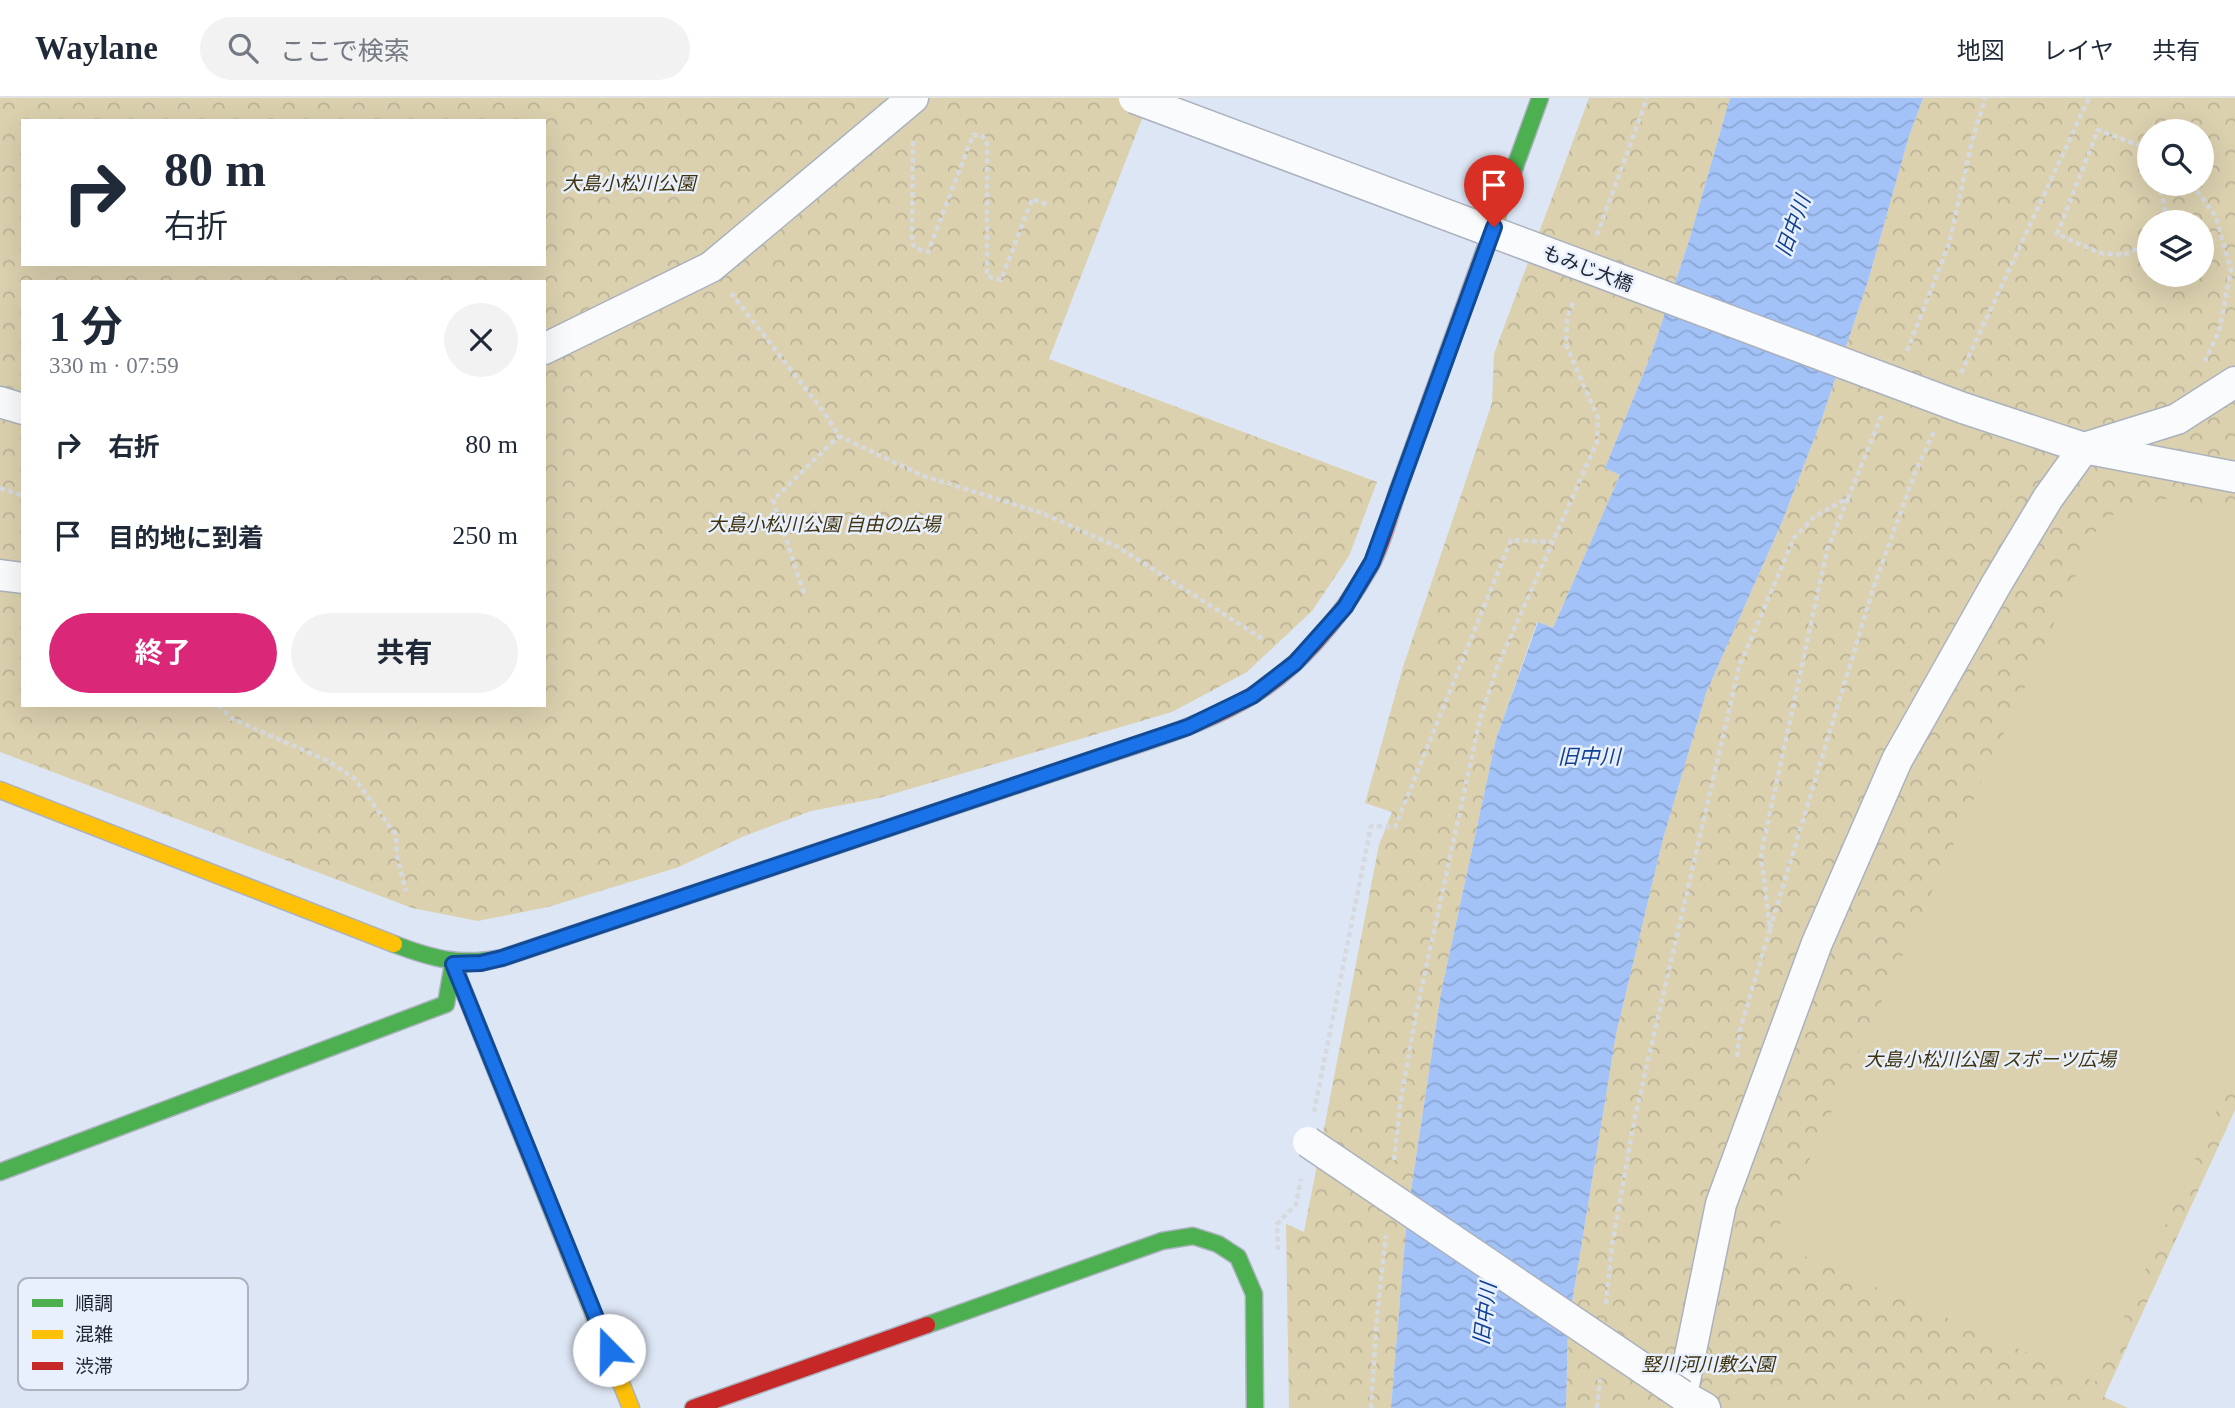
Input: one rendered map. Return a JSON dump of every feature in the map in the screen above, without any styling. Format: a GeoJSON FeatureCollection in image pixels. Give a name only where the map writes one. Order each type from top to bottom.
{"type":"FeatureCollection","features":[{"type":"Feature","properties":{"kind":"street","name":"もみじ大橋"},"geometry":{"type":"LineString","coordinates":[[1134,98],[1963,408],[2084,448],[2235,477]]}},
{"type":"Feature","properties":{"kind":"street"},"geometry":{"type":"LineString","coordinates":[[0,790],[406,949],[453,964],[481,963],[1188,727],[1252,696],[1295,663],[1345,607],[1372,562],[1540,98]]}},
{"type":"Feature","properties":{"kind":"street"},"geometry":{"type":"LineString","coordinates":[[546,348],[711,267],[904,106]]}},
{"type":"Feature","properties":{"kind":"street"},"geometry":{"type":"LineString","coordinates":[[1308,1142],[1694,1402],[1721,1204],[1817,943],[1897,760],[1997,583],[2049,498],[2084,448],[2177,419],[2235,383]]}},
{"type":"Feature","properties":{"kind":"street"},"geometry":{"type":"LineString","coordinates":[[0,402],[21,408]]}},
{"type":"Feature","properties":{"kind":"street"},"geometry":{"type":"LineString","coordinates":[[0,575],[21,578]]}},
{"type":"Feature","properties":{"kind":"street"},"geometry":{"type":"LineString","coordinates":[[0,1172],[446,1004],[453,964]]}},
{"type":"Feature","properties":{"kind":"street"},"geometry":{"type":"LineString","coordinates":[[453,964],[631,1408]]}},
{"type":"Feature","properties":{"kind":"street"},"geometry":{"type":"LineString","coordinates":[[693,1408],[1162,1241],[1194,1236],[1218,1244],[1238,1257],[1254,1294],[1255,1408]]}},
{"type":"Feature","properties":{"kind":"path"},"geometry":{"type":"LineString","coordinates":[[1595,241],[1647,98]]}},
{"type":"Feature","properties":{"kind":"path"},"geometry":{"type":"LineString","coordinates":[[1904,358],[1950,244],[1972,141],[1985,98]]}},
{"type":"Feature","properties":{"kind":"path"},"geometry":{"type":"LineString","coordinates":[[1959,377],[2089,98]]}},
{"type":"Feature","properties":{"kind":"path"},"geometry":{"type":"LineString","coordinates":[[904,106],[913,137],[912,242],[915,248],[928,252],[972,135],[981,135],[987,141],[988,276],[1001,280],[1032,199],[1048,205]]}},
{"type":"Feature","properties":{"kind":"path"},"geometry":{"type":"LineString","coordinates":[[2137,145],[2098,130],[2057,234],[2100,253],[2124,255],[2137,249]]}},
{"type":"Feature","properties":{"kind":"path"},"geometry":{"type":"LineString","coordinates":[[2201,196],[2216,217],[2231,270],[2219,331],[2201,369]]}},
{"type":"Feature","properties":{"kind":"path"},"geometry":{"type":"LineString","coordinates":[[711,267],[823,411],[839,436],[920,475],[1042,513],[1118,547],[1250,629],[1295,663]]}},
{"type":"Feature","properties":{"kind":"path"},"geometry":{"type":"LineString","coordinates":[[1394,1168],[1401,1100],[1416,1014],[1480,719],[1498,665],[1597,442],[1598,418],[1566,345],[1567,319],[1576,293]]}},
{"type":"Feature","properties":{"kind":"path"},"geometry":{"type":"LineString","coordinates":[[1770,929],[1761,854],[1828,550],[1884,409]]}},
{"type":"Feature","properties":{"kind":"path"},"geometry":{"type":"LineString","coordinates":[[1736,1070],[1740,1030],[1874,586],[1914,475],[1936,426]]}},
{"type":"Feature","properties":{"kind":"path"},"geometry":{"type":"LineString","coordinates":[[804,593],[773,500],[839,436]]}},
{"type":"Feature","properties":{"kind":"path"},"geometry":{"type":"LineString","coordinates":[[0,488],[21,495]]}},
{"type":"Feature","properties":{"kind":"path"},"geometry":{"type":"LineString","coordinates":[[1606,1313],[1612,1245],[1635,1117],[1739,667],[1794,538],[1814,517],[1848,498]]}},
{"type":"Feature","properties":{"kind":"path"},"geometry":{"type":"LineString","coordinates":[[1278,1264],[1278,1224],[1296,1205],[1371,826],[1395,827],[1511,540],[1553,542]]}},
{"type":"Feature","properties":{"kind":"path"},"geometry":{"type":"LineString","coordinates":[[220,707],[231,718],[328,761],[354,778],[396,835],[397,856],[406,891]]}},
{"type":"Feature","properties":{"kind":"path"},"geometry":{"type":"LineString","coordinates":[[1371,1408],[1377,1317],[1388,1222]]}},
{"type":"Feature","properties":{"kind":"path"},"geometry":{"type":"LineString","coordinates":[[1597,1408],[1601,1367]]}},
{"type":"Feature","properties":{"kind":"green space","name":"大島小松川公園 自由の広場"},"geometry":{"type":"Polygon","coordinates":[[[0,98],[1150,98],[1049,359],[1377,482],[1349,556],[1312,611],[1247,672],[1172,712],[879,798],[811,811],[742,837],[679,867],[548,907],[478,921],[412,908],[0,752],[0,98]]]}},
{"type":"Feature","properties":{"kind":"green space"},"geometry":{"type":"Polygon","coordinates":[[[1589,98],[1730,98],[1689,241],[1651,355],[1605,468],[1620,475],[1553,628],[1537,622],[1496,739],[1441,993],[1407,1217],[1391,1408],[1289,1408],[1286,1224],[1304,1232],[1379,845],[1392,812],[1365,803],[1403,667],[1492,403],[1494,354],[1589,98]]]}},
{"type":"Feature","properties":{"kind":"green space","name":"大島小松川公園 スポーツ広場"},"geometry":{"type":"Polygon","coordinates":[[[1923,98],[2235,98],[2235,1110],[2104,1397],[2128,1408],[1566,1408],[1568,1327],[1616,1034],[1663,839],[1706,693],[1782,522],[1821,421],[1868,281],[1909,136],[1923,98]]]}},
{"type":"Feature","properties":{"kind":"green space"},"geometry":{"type":"Polygon","coordinates":[[[2169,498],[2235,514],[2235,1070],[2095,1382],[1772,1242],[2102,518],[2169,498]]]}},
{"type":"Feature","properties":{"kind":"water","name":"旧中川"},"geometry":{"type":"Polygon","coordinates":[[[1730,98],[1923,98],[1909,136],[1868,281],[1821,421],[1782,522],[1706,693],[1663,839],[1616,1034],[1568,1327],[1566,1408],[1391,1408],[1407,1217],[1441,993],[1496,739],[1538,622],[1553,628],[1620,475],[1605,468],[1651,355],[1689,241],[1730,98]]]}},
{"type":"Feature","properties":{"kind":"traffic: fast"},"geometry":{"type":"LineString","coordinates":[[1497,216],[1540,98]]}},
{"type":"Feature","properties":{"kind":"traffic: fast"},"geometry":{"type":"LineString","coordinates":[[394,944],[447,960],[502,958],[1088,761]]}},
{"type":"Feature","properties":{"kind":"traffic: fast"},"geometry":{"type":"LineString","coordinates":[[0,1172],[446,1004],[453,964]]}},
{"type":"Feature","properties":{"kind":"traffic: fast"},"geometry":{"type":"LineString","coordinates":[[927,1325],[1162,1241],[1193,1236],[1218,1244],[1238,1257],[1254,1294],[1255,1408]]}},
{"type":"Feature","properties":{"kind":"traffic: slow"},"geometry":{"type":"LineString","coordinates":[[1398,490],[1497,216]]}},
{"type":"Feature","properties":{"kind":"traffic: slow"},"geometry":{"type":"LineString","coordinates":[[0,790],[394,944]]}},
{"type":"Feature","properties":{"kind":"traffic: slow"},"geometry":{"type":"LineString","coordinates":[[453,964],[631,1408]]}},
{"type":"Feature","properties":{"kind":"traffic: jam"},"geometry":{"type":"LineString","coordinates":[[1088,761],[1225,711],[1281,675],[1316,642],[1359,585],[1379,547],[1398,490]]}},
{"type":"Feature","properties":{"kind":"traffic: jam"},"geometry":{"type":"LineString","coordinates":[[693,1408],[927,1325]]}},
{"type":"Feature","properties":{"kind":"route"},"geometry":{"type":"LineString","coordinates":[[609,1350],[453,964],[481,963],[502,958],[818,850],[1131,748],[1188,727],[1252,696],[1295,663],[1345,607],[1372,562],[1494,227]]}},
{"type":"Feature","properties":{"kind":"park label","name":"大島小松川公園"},"geometry":{"type":"Point","coordinates":[629,183]}},
{"type":"Feature","properties":{"kind":"park label","name":"竪川河川敷公園"},"geometry":{"type":"Point","coordinates":[1708,1364]}}]}
